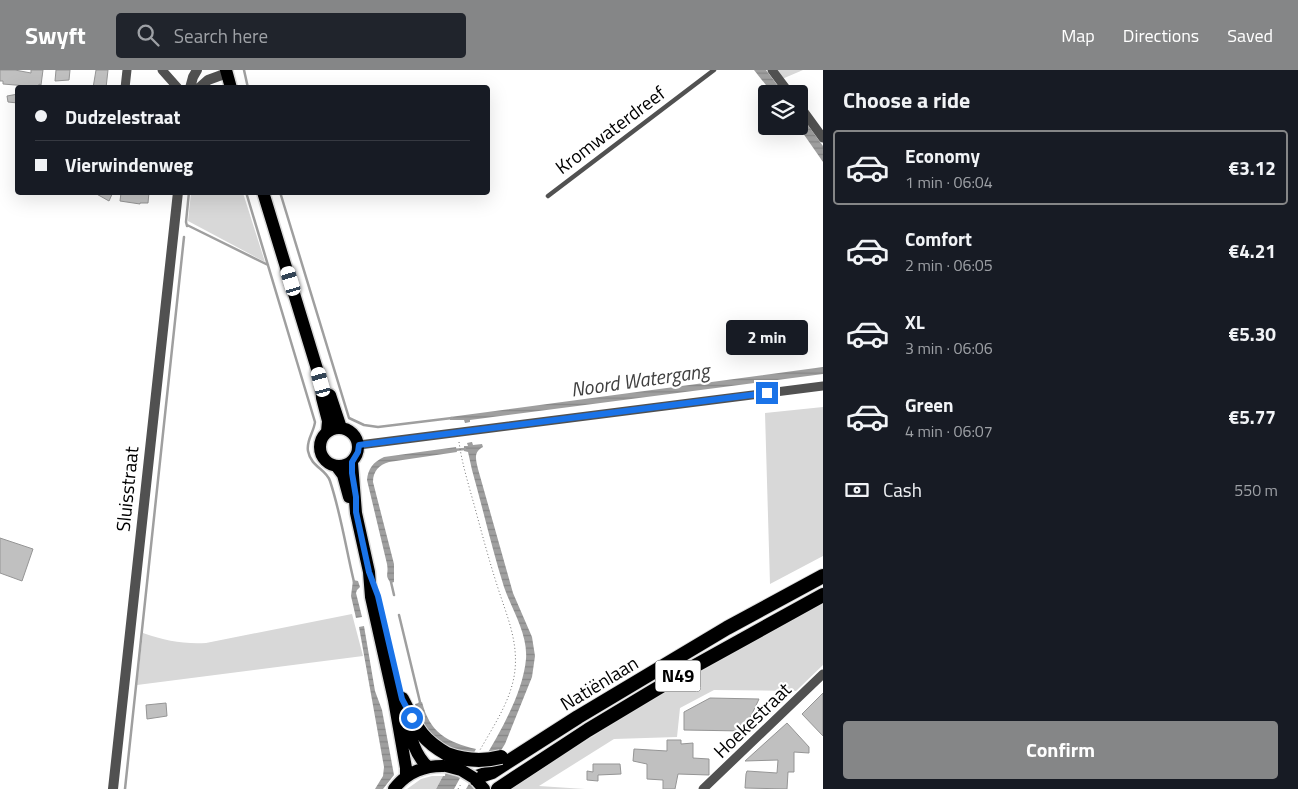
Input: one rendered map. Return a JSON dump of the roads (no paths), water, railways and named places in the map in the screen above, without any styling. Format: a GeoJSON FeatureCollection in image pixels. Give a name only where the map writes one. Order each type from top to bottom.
{"type":"FeatureCollection","features":[{"type":"Feature","properties":{"kind":"highway","name":"Natiënlaan"},"geometry":{"type":"LineString","coordinates":[[476,784],[578,717],[727,628],[823,576]]}},
{"type":"Feature","properties":{"kind":"highway","name":"Natiënlaan"},"geometry":{"type":"LineString","coordinates":[[498,789],[588,730],[693,667],[823,595]]}},
{"type":"Feature","properties":{"kind":"highway"},"geometry":{"type":"LineString","coordinates":[[402,699],[418,730],[446,760],[479,761],[523,752]]}},
{"type":"Feature","properties":{"kind":"main road"},"geometry":{"type":"LineString","coordinates":[[227,72],[230,85]]}},
{"type":"Feature","properties":{"kind":"main road"},"geometry":{"type":"LineString","coordinates":[[264,195],[321,382],[322,398],[328,421],[328,432]]}},
{"type":"Feature","properties":{"kind":"main road"},"geometry":{"type":"LineString","coordinates":[[321,382],[330,395],[341,428]]}},
{"type":"Feature","properties":{"kind":"main road"},"geometry":{"type":"LineString","coordinates":[[337,467],[345,466],[352,462],[358,452],[359,445],[353,433],[341,428],[334,428],[322,438],[321,452],[324,459],[337,467],[343,475],[349,500],[356,512]]}},
{"type":"Feature","properties":{"kind":"main road"},"geometry":{"type":"LineString","coordinates":[[352,462],[356,512],[369,572],[371,597],[394,700],[406,776]]}},
{"type":"Feature","properties":{"kind":"main road"},"geometry":{"type":"LineString","coordinates":[[369,572],[378,596],[413,745],[416,753],[428,767]]}},
{"type":"Feature","properties":{"kind":"main road"},"geometry":{"type":"LineString","coordinates":[[394,789],[406,776],[446,760],[461,770],[476,784]]}},
{"type":"Feature","properties":{"kind":"street"},"geometry":{"type":"LineString","coordinates":[[125,85],[127,70]]}},
{"type":"Feature","properties":{"kind":"street"},"geometry":{"type":"LineString","coordinates":[[162,70],[175,85]]}},
{"type":"Feature","properties":{"kind":"street"},"geometry":{"type":"LineString","coordinates":[[191,85],[197,70]]}},
{"type":"Feature","properties":{"kind":"street"},"geometry":{"type":"LineString","coordinates":[[772,70],[783,85]]}},
{"type":"Feature","properties":{"kind":"street"},"geometry":{"type":"LineString","coordinates":[[202,85],[208,80],[227,72]]}},
{"type":"Feature","properties":{"kind":"street"},"geometry":{"type":"LineString","coordinates":[[808,117],[823,138]]}},
{"type":"Feature","properties":{"kind":"street","name":"Sluisstraat"},"geometry":{"type":"LineString","coordinates":[[113,789],[178,195]]}},
{"type":"Feature","properties":{"kind":"street"},"geometry":{"type":"LineString","coordinates":[[359,445],[823,386]]}},
{"type":"Feature","properties":{"kind":"street","name":"Hoekestraat"},"geometry":{"type":"LineString","coordinates":[[703,789],[823,674]]}},
{"type":"Feature","properties":{"kind":"lane","name":"Kromwaterdreef"},"geometry":{"type":"LineString","coordinates":[[548,196],[714,70]]}},
{"type":"Feature","properties":{"kind":"waterway"},"geometry":{"type":"LineString","coordinates":[[244,70],[247,85]]}},
{"type":"Feature","properties":{"kind":"waterway"},"geometry":{"type":"LineString","coordinates":[[187,226],[189,195]]}},
{"type":"Feature","properties":{"kind":"waterway"},"geometry":{"type":"LineString","coordinates":[[247,195],[315,422],[308,443],[308,451],[312,461],[330,481],[354,582]]}},
{"type":"Feature","properties":{"kind":"waterway"},"geometry":{"type":"LineString","coordinates":[[281,195],[349,418],[364,425],[378,427],[452,418]]}},
{"type":"Feature","properties":{"kind":"waterway"},"geometry":{"type":"LineString","coordinates":[[187,225],[268,265]]}},
{"type":"Feature","properties":{"kind":"waterway"},"geometry":{"type":"LineString","coordinates":[[125,789],[184,237]]}},
{"type":"Feature","properties":{"kind":"waterway"},"geometry":{"type":"LineString","coordinates":[[453,450],[465,449]]}},
{"type":"Feature","properties":{"kind":"waterway"},"geometry":{"type":"LineString","coordinates":[[391,582],[394,595]]}},
{"type":"Feature","properties":{"kind":"waterway"},"geometry":{"type":"LineString","coordinates":[[399,615],[420,702],[419,705]]}},
{"type":"Feature","properties":{"kind":"water label","name":"Noord Watergang"},"geometry":{"type":"Point","coordinates":[640,380]}}]}
